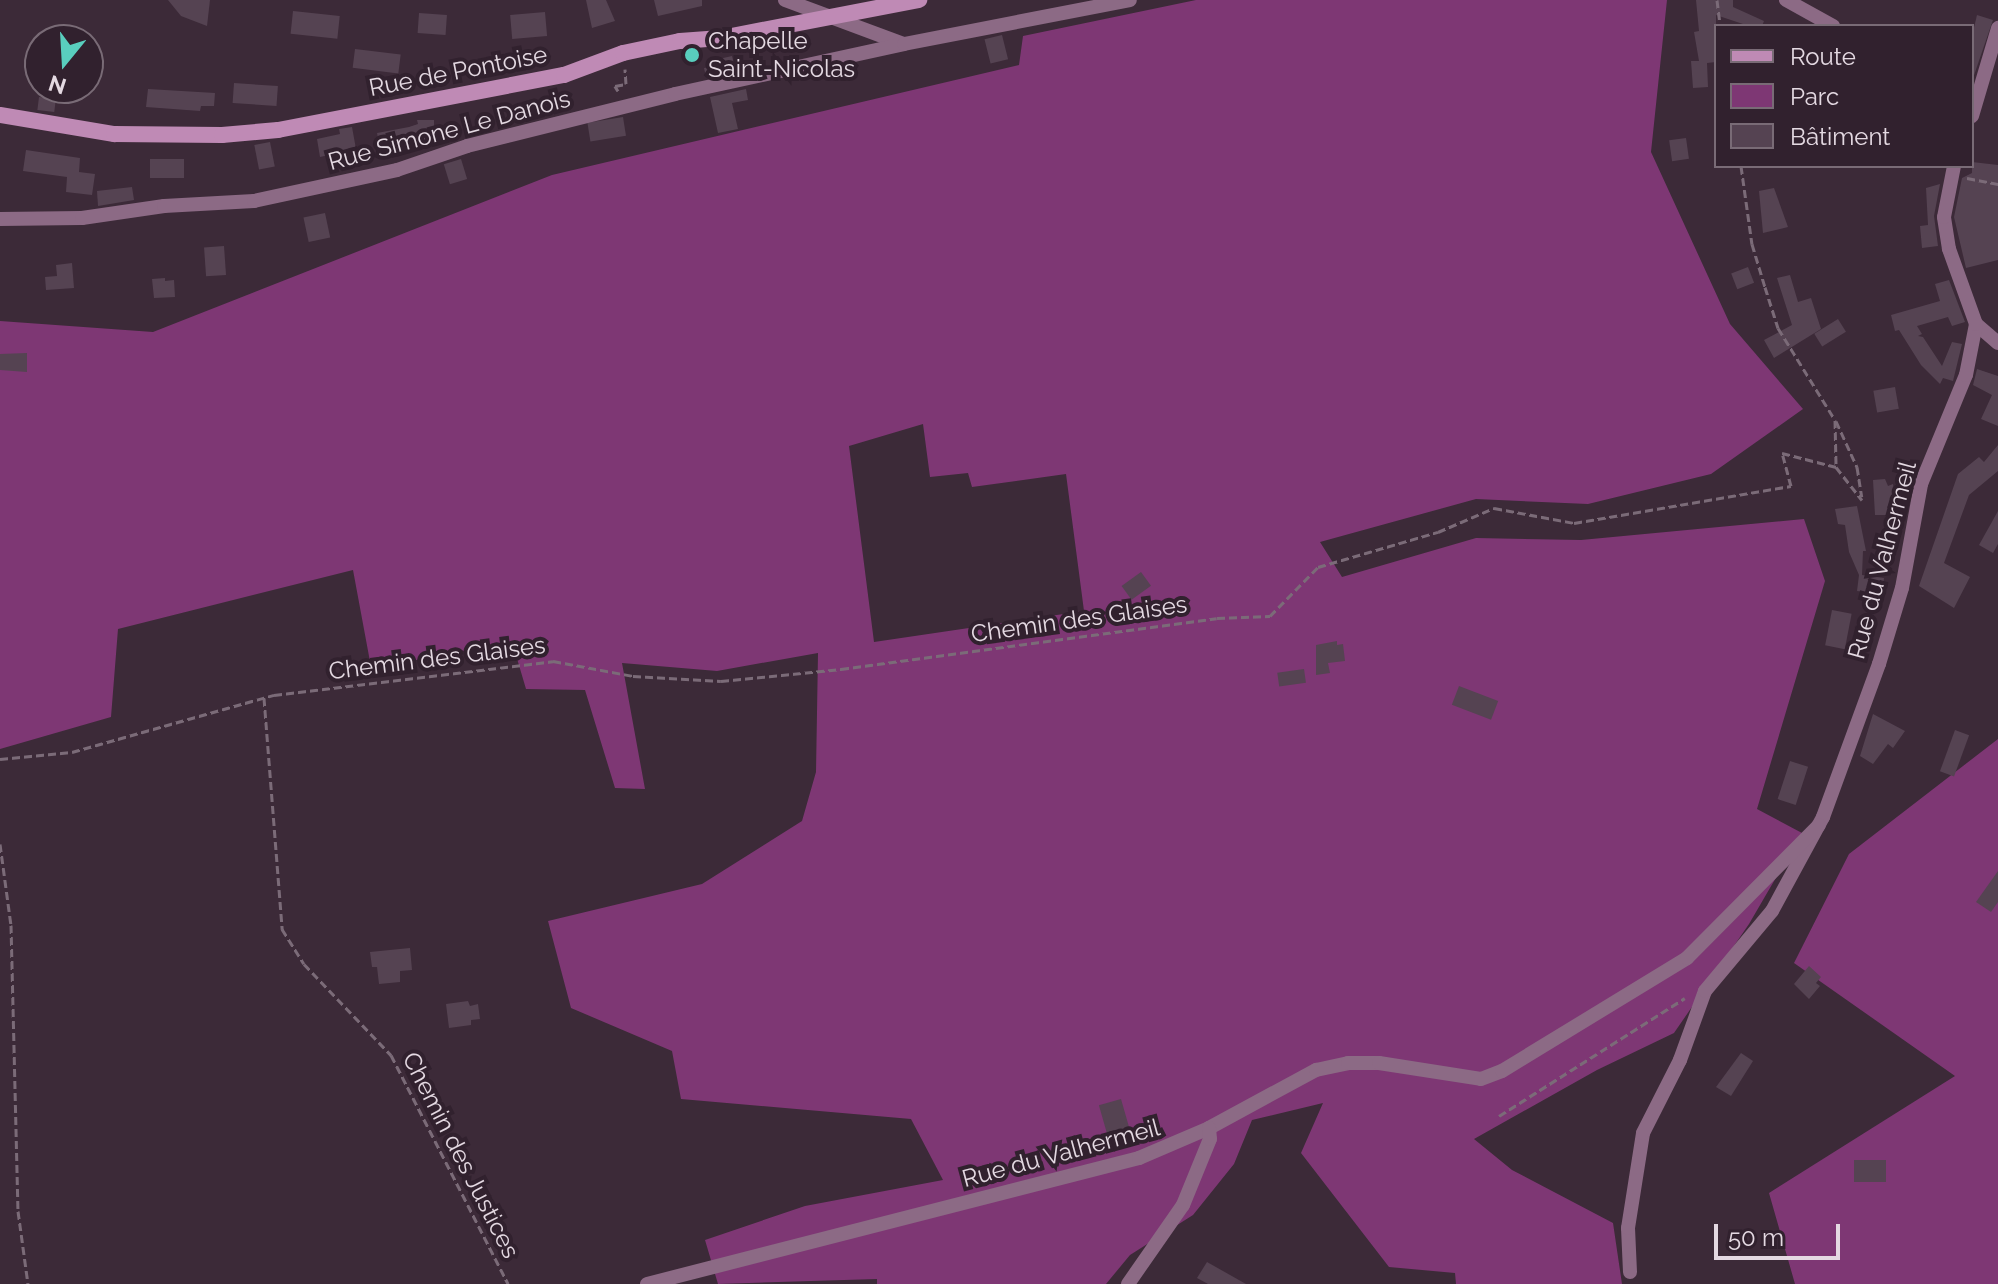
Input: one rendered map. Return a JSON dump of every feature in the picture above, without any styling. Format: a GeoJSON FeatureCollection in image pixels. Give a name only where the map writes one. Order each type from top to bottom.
{"type":"FeatureCollection","features":[{"type":"Feature","properties":{"kind":"main road","name":"Rue de Pontoise"},"geometry":{"type":"LineString","coordinates":[[0,115],[114,134],[247,134],[564,75],[623,53],[680,41],[721,38],[919,0]]}},
{"type":"Feature","properties":{"kind":"street"},"geometry":{"type":"LineString","coordinates":[[785,0],[904,44]]}},
{"type":"Feature","properties":{"kind":"street","name":"Rue Simone Le Danois"},"geometry":{"type":"LineString","coordinates":[[0,219],[82,218],[164,206],[254,201],[397,170],[467,146],[675,94],[904,44],[1130,0]]}},
{"type":"Feature","properties":{"kind":"street"},"geometry":{"type":"LineString","coordinates":[[1786,0],[1829,24]]}},
{"type":"Feature","properties":{"kind":"street"},"geometry":{"type":"LineString","coordinates":[[1974,109],[1998,28]]}},
{"type":"Feature","properties":{"kind":"street"},"geometry":{"type":"LineString","coordinates":[[1953,170],[1945,204],[1946,232],[1976,324],[1998,343]]}},
{"type":"Feature","properties":{"kind":"street","name":"Rue du Valhermeil"},"geometry":{"type":"LineString","coordinates":[[1705,991],[1772,911],[1819,825],[1879,664],[1902,588],[1921,484],[1962,386],[1976,324]]}},
{"type":"Feature","properties":{"kind":"street","name":"Rue du Valhermeil"},"geometry":{"type":"LineString","coordinates":[[647,1284],[1139,1158],[1209,1128],[1316,1070],[1348,1063],[1379,1063],[1463,1079],[1481,1079],[1502,1071],[1687,958],[1819,825]]}},
{"type":"Feature","properties":{"kind":"street"},"geometry":{"type":"LineString","coordinates":[[1630,1272],[1628,1228],[1643,1133],[1680,1060],[1705,991]]}},
{"type":"Feature","properties":{"kind":"street"},"geometry":{"type":"LineString","coordinates":[[1128,1284],[1183,1205],[1210,1139],[1209,1128]]}},
{"type":"Feature","properties":{"kind":"path"},"geometry":{"type":"LineString","coordinates":[[1717,0],[1720,24]]}},
{"type":"Feature","properties":{"kind":"path"},"geometry":{"type":"LineString","coordinates":[[1741,168],[1752,244],[1778,328],[1835,420],[1857,467],[1862,500],[1836,467],[1835,420]]}},
{"type":"Feature","properties":{"kind":"path"},"geometry":{"type":"LineString","coordinates":[[1953,170],[1998,184]]}},
{"type":"Feature","properties":{"kind":"path","name":"Chemin des Glaises"},"geometry":{"type":"LineString","coordinates":[[0,759],[72,752],[264,698],[553,661],[633,676],[721,681],[841,669],[1217,618],[1270,616],[1318,567],[1438,532],[1494,508],[1574,523],[1791,486],[1782,453],[1836,467]]}},
{"type":"Feature","properties":{"kind":"path","name":"Chemin des Justices"},"geometry":{"type":"LineString","coordinates":[[264,698],[282,929],[304,964],[391,1055],[508,1284]]}},
{"type":"Feature","properties":{"kind":"path"},"geometry":{"type":"LineString","coordinates":[[0,844],[11,925],[18,1211],[28,1284]]}},
{"type":"Feature","properties":{"kind":"path"},"geometry":{"type":"LineString","coordinates":[[1499,1116],[1649,1019],[1705,991]]}},
{"type":"Feature","properties":{"kind":"green space"},"geometry":{"type":"Polygon","coordinates":[[[1196,0],[1667,0],[1651,152],[1730,324],[1803,409],[1711,474],[1588,504],[1476,499],[1320,542],[1342,577],[1476,538],[1581,540],[1804,519],[1825,581],[1757,809],[1802,833],[1749,924],[1674,1033],[1597,1070],[1474,1139],[1512,1170],[1613,1223],[1622,1284],[1456,1284],[1455,1273],[1389,1267],[1301,1153],[1323,1103],[1252,1120],[1234,1164],[1193,1215],[1130,1255],[1106,1284],[877,1284],[877,1279],[718,1284],[705,1240],[805,1206],[943,1180],[911,1119],[681,1099],[672,1051],[571,1008],[548,921],[702,884],[802,821],[816,772],[818,653],[717,671],[622,663],[645,789],[615,788],[585,690],[526,689],[513,645],[371,667],[353,570],[118,629],[111,717],[0,749],[0,321],[153,332],[552,175],[1019,65],[1023,36],[1196,0]],[[923,424],[849,446],[874,642],[1084,611],[1066,474],[972,487],[968,473],[930,477],[923,424]]]}},
{"type":"Feature","properties":{"kind":"green space"},"geometry":{"type":"Polygon","coordinates":[[[1998,739],[1998,1284],[1795,1284],[1769,1193],[1955,1076],[1794,963],[1849,854],[1998,739]]]}},
{"type":"Feature","properties":{"kind":"building"},"geometry":{"type":"Polygon","coordinates":[[[168,0],[210,0],[207,26],[181,16],[168,0]]]}},
{"type":"Feature","properties":{"kind":"building"},"geometry":{"type":"Polygon","coordinates":[[[586,0],[606,0],[615,21],[592,28],[586,0]]]}},
{"type":"Feature","properties":{"kind":"building"},"geometry":{"type":"Polygon","coordinates":[[[654,0],[702,0],[702,6],[658,16],[654,0]]]}},
{"type":"Feature","properties":{"kind":"building"},"geometry":{"type":"Polygon","coordinates":[[[1696,0],[1733,0],[1733,7],[1764,21],[1763,24],[1743,24],[1716,15],[1714,62],[1707,63],[1708,87],[1693,88],[1691,61],[1699,61],[1694,32],[1699,31],[1696,0]]]}},
{"type":"Feature","properties":{"kind":"building"},"geometry":{"type":"Polygon","coordinates":[[[293,11],[340,16],[337,39],[291,34],[293,11]]]}},
{"type":"Feature","properties":{"kind":"building"},"geometry":{"type":"Polygon","coordinates":[[[545,12],[547,36],[512,39],[510,15],[545,12]]]}},
{"type":"Feature","properties":{"kind":"building"},"geometry":{"type":"Polygon","coordinates":[[[419,13],[447,15],[446,35],[418,33],[419,13]]]}},
{"type":"Feature","properties":{"kind":"building"},"geometry":{"type":"Polygon","coordinates":[[[1977,15],[1993,20],[1974,75],[1977,15]]]}},
{"type":"Feature","properties":{"kind":"building"},"geometry":{"type":"Polygon","coordinates":[[[1002,35],[1008,59],[991,64],[985,39],[1002,35]]]}},
{"type":"Feature","properties":{"kind":"building"},"geometry":{"type":"Polygon","coordinates":[[[355,49],[401,55],[398,73],[353,68],[355,49]]]}},
{"type":"Feature","properties":{"kind":"building"},"geometry":{"type":"Polygon","coordinates":[[[732,56],[736,71],[706,77],[704,68],[711,67],[710,61],[732,56]]]}},
{"type":"Feature","properties":{"kind":"building"},"geometry":{"type":"Polygon","coordinates":[[[234,83],[278,86],[276,106],[233,103],[234,83]]]}},
{"type":"Feature","properties":{"kind":"building"},"geometry":{"type":"Polygon","coordinates":[[[148,89],[215,93],[214,106],[201,106],[200,111],[146,107],[148,89]]]}},
{"type":"Feature","properties":{"kind":"building"},"geometry":{"type":"Polygon","coordinates":[[[746,89],[748,100],[732,103],[738,129],[718,133],[710,97],[746,89]]]}},
{"type":"Feature","properties":{"kind":"building"},"geometry":{"type":"Polygon","coordinates":[[[38,104],[55,104],[54,112],[37,110],[38,104]]]}},
{"type":"Feature","properties":{"kind":"building"},"geometry":{"type":"Polygon","coordinates":[[[623,117],[626,136],[590,141],[587,123],[623,117]]]}},
{"type":"Feature","properties":{"kind":"building"},"geometry":{"type":"Polygon","coordinates":[[[417,120],[434,120],[434,141],[378,138],[377,133],[409,127],[418,124],[417,120]]]}},
{"type":"Feature","properties":{"kind":"building"},"geometry":{"type":"Polygon","coordinates":[[[352,127],[356,149],[320,157],[317,139],[340,134],[339,129],[352,127]]]}},
{"type":"Feature","properties":{"kind":"building"},"geometry":{"type":"Polygon","coordinates":[[[1686,138],[1689,159],[1672,161],[1669,140],[1686,138]]]}},
{"type":"Feature","properties":{"kind":"building"},"geometry":{"type":"Polygon","coordinates":[[[270,142],[275,167],[259,170],[254,145],[270,142]]]}},
{"type":"Feature","properties":{"kind":"building"},"geometry":{"type":"Polygon","coordinates":[[[26,150],[80,158],[79,172],[95,174],[92,195],[66,192],[67,177],[23,171],[26,150]]]}},
{"type":"Feature","properties":{"kind":"building"},"geometry":{"type":"Polygon","coordinates":[[[150,159],[184,159],[184,178],[150,178],[150,159]]]}},
{"type":"Feature","properties":{"kind":"building"},"geometry":{"type":"Polygon","coordinates":[[[461,159],[467,179],[450,184],[444,164],[461,159]]]}},
{"type":"Feature","properties":{"kind":"building"},"geometry":{"type":"Polygon","coordinates":[[[1974,162],[1998,165],[1998,260],[1966,268],[1954,217],[1962,178],[1972,173],[1974,162]]]}},
{"type":"Feature","properties":{"kind":"building"},"geometry":{"type":"Polygon","coordinates":[[[1940,184],[1934,216],[1938,246],[1922,248],[1920,226],[1928,225],[1926,188],[1940,184]]]}},
{"type":"Feature","properties":{"kind":"building"},"geometry":{"type":"Polygon","coordinates":[[[132,187],[134,200],[98,206],[97,191],[132,187]]]}},
{"type":"Feature","properties":{"kind":"building"},"geometry":{"type":"Polygon","coordinates":[[[1774,188],[1788,227],[1763,233],[1759,191],[1774,188]]]}},
{"type":"Feature","properties":{"kind":"building"},"geometry":{"type":"Polygon","coordinates":[[[325,213],[330,237],[309,242],[303,218],[325,213]]]}},
{"type":"Feature","properties":{"kind":"building"},"geometry":{"type":"Polygon","coordinates":[[[224,246],[226,275],[206,276],[204,247],[224,246]]]}},
{"type":"Feature","properties":{"kind":"building"},"geometry":{"type":"Polygon","coordinates":[[[72,263],[74,288],[46,290],[45,277],[57,276],[56,265],[72,263]]]}},
{"type":"Feature","properties":{"kind":"building"},"geometry":{"type":"Polygon","coordinates":[[[1748,267],[1754,283],[1737,289],[1731,273],[1748,267]]]}},
{"type":"Feature","properties":{"kind":"building"},"geometry":{"type":"Polygon","coordinates":[[[1790,275],[1798,302],[1811,298],[1821,329],[1774,358],[1764,340],[1792,325],[1777,278],[1790,275]]]}},
{"type":"Feature","properties":{"kind":"building"},"geometry":{"type":"Polygon","coordinates":[[[165,278],[165,281],[174,280],[175,297],[154,298],[152,279],[165,278]]]}},
{"type":"Feature","properties":{"kind":"building"},"geometry":{"type":"Polygon","coordinates":[[[1949,280],[1965,322],[1952,326],[1948,317],[1917,326],[1922,334],[1918,336],[1923,337],[1942,366],[1952,342],[1962,344],[1953,381],[1943,378],[1940,384],[1921,365],[1899,330],[1895,331],[1891,315],[1940,301],[1935,284],[1949,280]]]}},
{"type":"Feature","properties":{"kind":"building"},"geometry":{"type":"Polygon","coordinates":[[[1838,319],[1846,332],[1822,347],[1814,334],[1838,319]]]}},
{"type":"Feature","properties":{"kind":"building"},"geometry":{"type":"Polygon","coordinates":[[[27,353],[27,372],[0,370],[0,354],[27,353]]]}},
{"type":"Feature","properties":{"kind":"building"},"geometry":{"type":"Polygon","coordinates":[[[1977,369],[1998,376],[1998,426],[1981,419],[1992,395],[1973,385],[1977,369]]]}},
{"type":"Feature","properties":{"kind":"building"},"geometry":{"type":"Polygon","coordinates":[[[1895,387],[1899,409],[1877,412],[1873,391],[1895,387]]]}},
{"type":"Feature","properties":{"kind":"building"},"geometry":{"type":"Polygon","coordinates":[[[1998,445],[1998,471],[1969,495],[1944,563],[1970,577],[1954,608],[1919,586],[1958,474],[1979,457],[1984,462],[1998,445]]]}},
{"type":"Feature","properties":{"kind":"building"},"geometry":{"type":"Polygon","coordinates":[[[1885,479],[1888,486],[1893,484],[1897,515],[1875,515],[1873,480],[1885,479]]]}},
{"type":"Feature","properties":{"kind":"building"},"geometry":{"type":"Polygon","coordinates":[[[1857,506],[1866,551],[1863,551],[1862,575],[1884,578],[1882,594],[1857,591],[1859,575],[1849,552],[1845,525],[1838,524],[1835,509],[1857,506]]]}},
{"type":"Feature","properties":{"kind":"building"},"geometry":{"type":"Polygon","coordinates":[[[1998,511],[1998,544],[1993,553],[1979,545],[1998,511]]]}},
{"type":"Feature","properties":{"kind":"building"},"geometry":{"type":"Polygon","coordinates":[[[1141,572],[1151,586],[1132,600],[1122,586],[1141,572]]]}},
{"type":"Feature","properties":{"kind":"building"},"geometry":{"type":"Polygon","coordinates":[[[1832,610],[1852,614],[1845,649],[1825,645],[1832,610]]]}},
{"type":"Feature","properties":{"kind":"building"},"geometry":{"type":"Polygon","coordinates":[[[1337,641],[1337,645],[1343,644],[1345,661],[1328,663],[1330,673],[1316,675],[1316,645],[1337,641]]]}},
{"type":"Feature","properties":{"kind":"building"},"geometry":{"type":"Polygon","coordinates":[[[1304,669],[1306,683],[1279,687],[1277,673],[1304,669]]]}},
{"type":"Feature","properties":{"kind":"building"},"geometry":{"type":"Polygon","coordinates":[[[1459,686],[1498,701],[1491,720],[1452,705],[1459,686]]]}},
{"type":"Feature","properties":{"kind":"building"},"geometry":{"type":"Polygon","coordinates":[[[1873,714],[1905,731],[1893,748],[1888,744],[1873,764],[1860,756],[1873,714]]]}},
{"type":"Feature","properties":{"kind":"building"},"geometry":{"type":"Polygon","coordinates":[[[1955,730],[1969,735],[1954,776],[1940,771],[1955,730]]]}},
{"type":"Feature","properties":{"kind":"building"},"geometry":{"type":"Polygon","coordinates":[[[1790,761],[1808,767],[1796,805],[1778,799],[1790,761]]]}},
{"type":"Feature","properties":{"kind":"building"},"geometry":{"type":"Polygon","coordinates":[[[1998,871],[1998,902],[1991,912],[1976,902],[1998,871]]]}},
{"type":"Feature","properties":{"kind":"building"},"geometry":{"type":"Polygon","coordinates":[[[410,948],[412,970],[400,971],[400,982],[379,984],[377,967],[372,967],[370,952],[410,948]]]}},
{"type":"Feature","properties":{"kind":"building"},"geometry":{"type":"Polygon","coordinates":[[[1809,966],[1821,977],[1816,983],[1820,986],[1809,999],[1794,984],[1809,966]]]}},
{"type":"Feature","properties":{"kind":"building"},"geometry":{"type":"Polygon","coordinates":[[[468,1001],[470,1006],[478,1004],[480,1019],[471,1020],[471,1025],[449,1028],[446,1004],[468,1001]]]}},
{"type":"Feature","properties":{"kind":"building"},"geometry":{"type":"Polygon","coordinates":[[[1741,1053],[1753,1061],[1731,1096],[1716,1087],[1741,1053]]]}},
{"type":"Feature","properties":{"kind":"building"},"geometry":{"type":"Polygon","coordinates":[[[1121,1099],[1130,1130],[1108,1136],[1099,1105],[1121,1099]]]}},
{"type":"Feature","properties":{"kind":"building"},"geometry":{"type":"Polygon","coordinates":[[[1854,1160],[1886,1160],[1886,1182],[1854,1182],[1854,1160]]]}},
{"type":"Feature","properties":{"kind":"building"},"geometry":{"type":"Polygon","coordinates":[[[1207,1262],[1246,1284],[1208,1284],[1197,1278],[1207,1262]]]}},
{"type":"Feature","properties":{"kind":"place","name":"Chapelle Saint-Nicolas"},"geometry":{"type":"Point","coordinates":[692,55]}}]}
